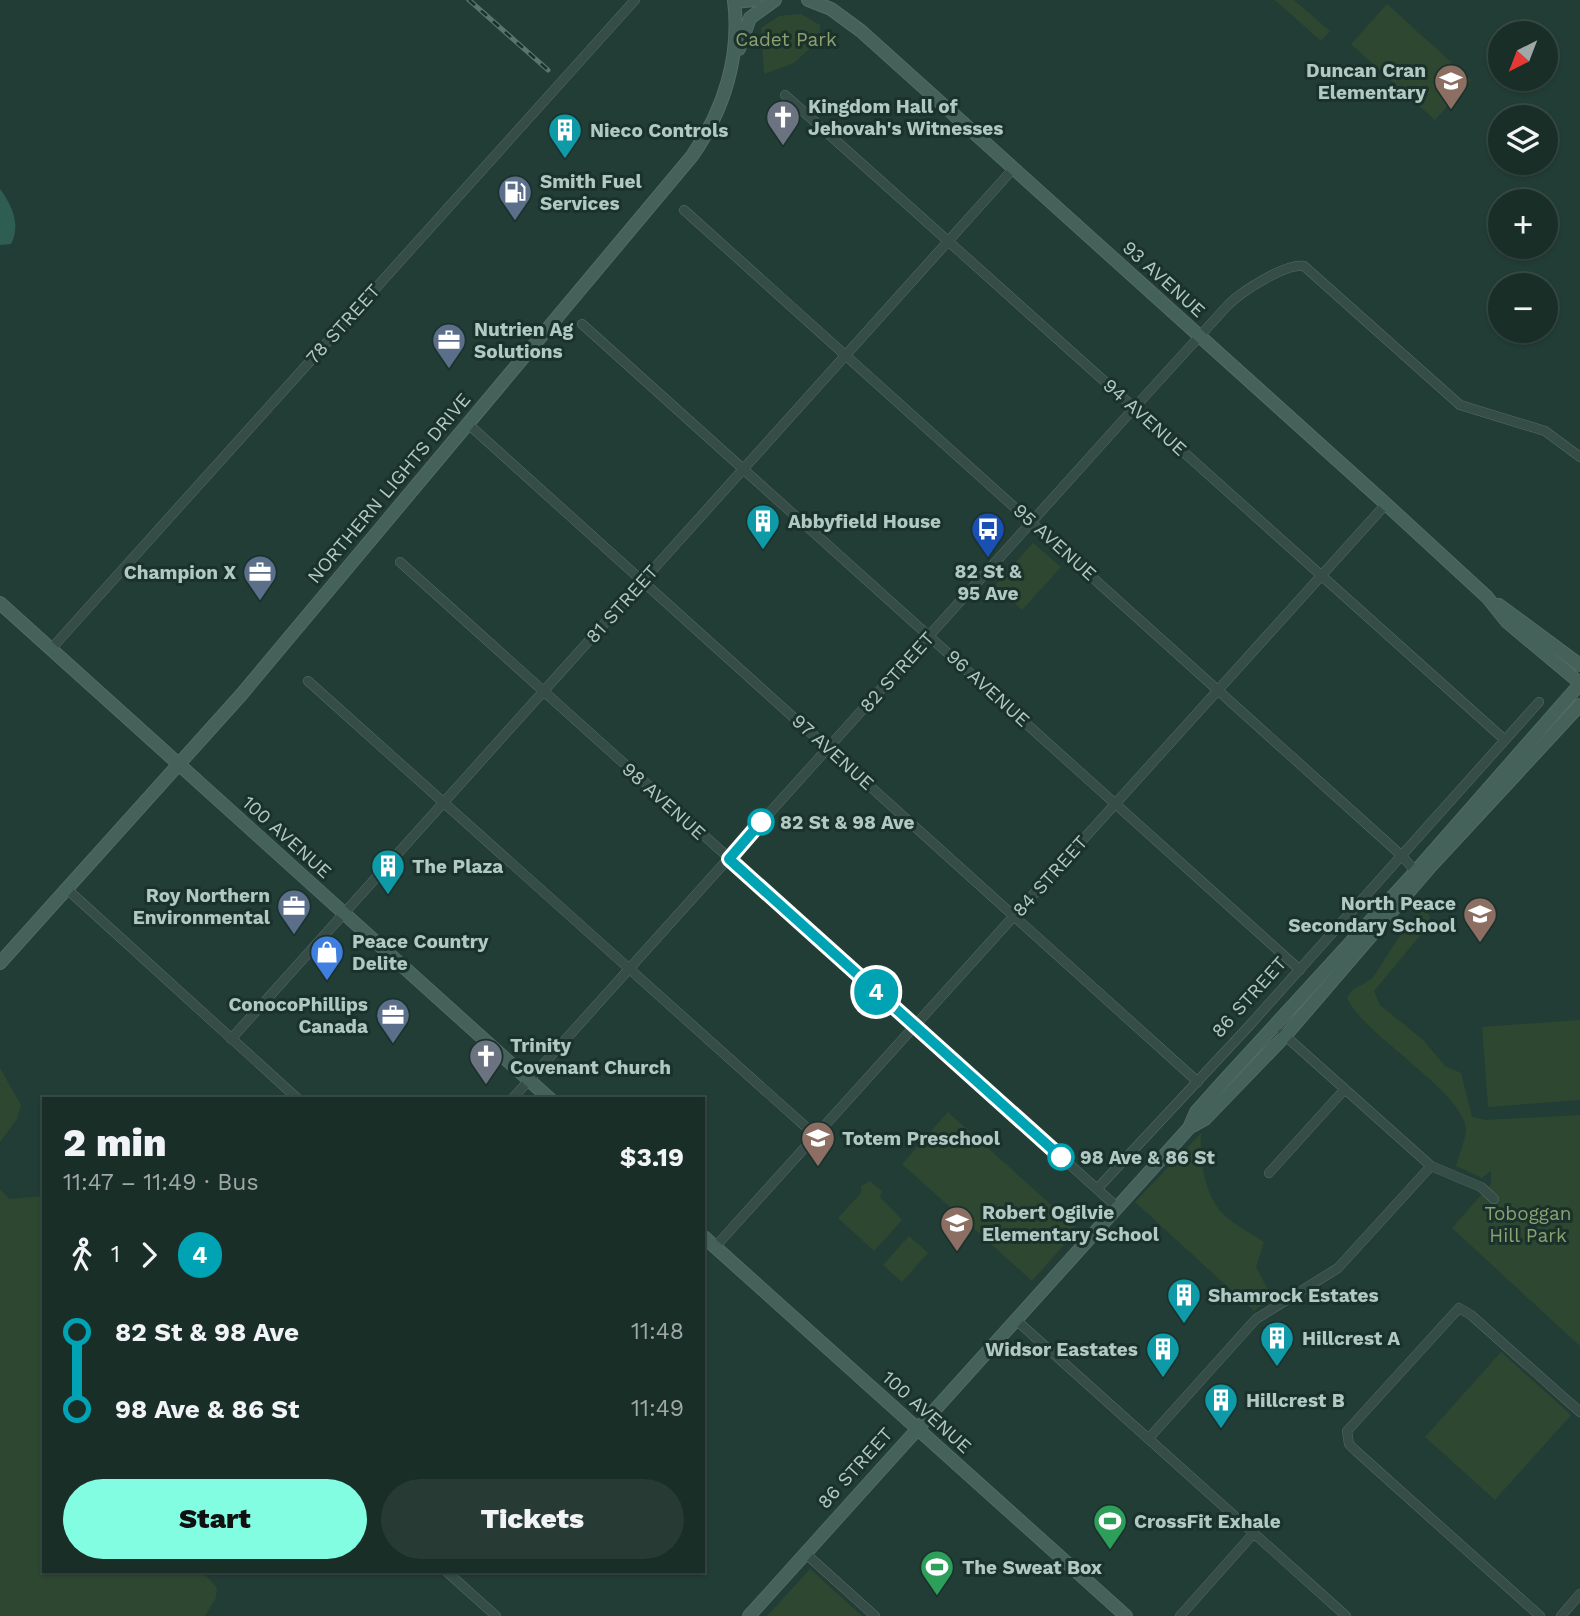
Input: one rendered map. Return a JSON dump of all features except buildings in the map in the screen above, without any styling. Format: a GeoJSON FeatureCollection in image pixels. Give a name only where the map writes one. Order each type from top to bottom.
{"type":"FeatureCollection","features":[{"type":"Feature","properties":{"kind":"main road"},"geometry":{"type":"LineString","coordinates":[[734,1],[755,0]]}},
{"type":"Feature","properties":{"kind":"main road"},"geometry":{"type":"LineString","coordinates":[[730,76],[750,18],[775,0]]}},
{"type":"Feature","properties":{"kind":"main road","name":"93 AVENUE"},"geometry":{"type":"LineString","coordinates":[[808,0],[831,9],[861,31],[1487,597],[1580,665]]}},
{"type":"Feature","properties":{"kind":"main road","name":"NORTHERN LIGHTS DRIVE"},"geometry":{"type":"LineString","coordinates":[[0,963],[179,765],[692,156],[718,113],[730,76],[736,33],[734,1]]}},
{"type":"Feature","properties":{"kind":"main road","name":"93 AVENUE"},"geometry":{"type":"LineString","coordinates":[[1487,597],[1507,622],[1580,683]]}},
{"type":"Feature","properties":{"kind":"main road","name":"100 AVENUE"},"geometry":{"type":"LineString","coordinates":[[0,603],[548,1097]]}},
{"type":"Feature","properties":{"kind":"main road","name":"86 STREET"},"geometry":{"type":"LineString","coordinates":[[749,1616],[1189,1128],[1205,1119],[1284,1036],[1580,683]]}},
{"type":"Feature","properties":{"kind":"main road","name":"86 STREET"},"geometry":{"type":"LineString","coordinates":[[1189,1128],[1196,1112],[1273,1025],[1580,705]]}},
{"type":"Feature","properties":{"kind":"main road","name":"100 AVENUE"},"geometry":{"type":"LineString","coordinates":[[705,1238],[1126,1616]]}},
{"type":"Feature","properties":{"kind":"street","name":"78 STREET"},"geometry":{"type":"LineString","coordinates":[[51,649],[635,0]]}},
{"type":"Feature","properties":{"kind":"street","name":"94 AVENUE"},"geometry":{"type":"LineString","coordinates":[[785,95],[1505,740]]}},
{"type":"Feature","properties":{"kind":"street","name":"81 STREET"},"geometry":{"type":"LineString","coordinates":[[231,1039],[1013,169]]}},
{"type":"Feature","properties":{"kind":"street","name":"95 AVENUE"},"geometry":{"type":"LineString","coordinates":[[684,210],[1218,689],[1401,855],[1418,875]]}},
{"type":"Feature","properties":{"kind":"street","name":"82 STREET"},"geometry":{"type":"LineString","coordinates":[[514,1097],[1234,299],[1289,266],[1297,265],[1315,275],[1460,405],[1545,431],[1580,457]]}},
{"type":"Feature","properties":{"kind":"street","name":"96 AVENUE"},"geometry":{"type":"LineString","coordinates":[[582,324],[1300,970]]}},
{"type":"Feature","properties":{"kind":"street","name":"97 AVENUE"},"geometry":{"type":"LineString","coordinates":[[467,423],[1198,1082]]}},
{"type":"Feature","properties":{"kind":"street","name":"84 STREET"},"geometry":{"type":"LineString","coordinates":[[715,1247],[1385,504]]}},
{"type":"Feature","properties":{"kind":"street","name":"98 AVENUE"},"geometry":{"type":"LineString","coordinates":[[400,562],[1117,1207]]}},
{"type":"Feature","properties":{"kind":"street"},"geometry":{"type":"LineString","coordinates":[[308,681],[816,1136]]}},
{"type":"Feature","properties":{"kind":"street","name":"86 STREET"},"geometry":{"type":"LineString","coordinates":[[1097,1189],[1300,970],[1539,702]]}},
{"type":"Feature","properties":{"kind":"street"},"geometry":{"type":"LineString","coordinates":[[68,890],[296,1097]]}},
{"type":"Feature","properties":{"kind":"street"},"geometry":{"type":"LineString","coordinates":[[1273,1025],[1431,1166],[1481,1187],[1494,1199]]}},
{"type":"Feature","properties":{"kind":"street"},"geometry":{"type":"LineString","coordinates":[[1269,1173],[1344,1090]]}},
{"type":"Feature","properties":{"kind":"street"},"geometry":{"type":"LineString","coordinates":[[1149,1438],[1256,1319],[1338,1268],[1431,1166]]}},
{"type":"Feature","properties":{"kind":"street"},"geometry":{"type":"LineString","coordinates":[[1540,1616],[1356,1451],[1347,1438],[1350,1425],[1459,1308],[1471,1315],[1580,1412]]}},
{"type":"Feature","properties":{"kind":"street"},"geometry":{"type":"LineString","coordinates":[[1016,1320],[1346,1616]]}},
{"type":"Feature","properties":{"kind":"street"},"geometry":{"type":"LineString","coordinates":[[1180,1616],[1254,1533]]}},
{"type":"Feature","properties":{"kind":"street"},"geometry":{"type":"LineString","coordinates":[[805,1553],[875,1616]]}},
{"type":"Feature","properties":{"kind":"street"},"geometry":{"type":"LineString","coordinates":[[448,1573],[495,1616]]}},
{"type":"Feature","properties":{"kind":"street"},"geometry":{"type":"LineString","coordinates":[[1561,1616],[1580,1594]]}},
{"type":"Feature","properties":{"kind":"green space"},"geometry":{"type":"Polygon","coordinates":[[[1275,0],[1294,0],[1330,31],[1321,41],[1275,0]]]}},
{"type":"Feature","properties":{"kind":"green space"},"geometry":{"type":"Polygon","coordinates":[[[1387,4],[1471,80],[1435,120],[1351,44],[1387,4]]]}},
{"type":"Feature","properties":{"kind":"green space","name":"Cadet Park"},"geometry":{"type":"Polygon","coordinates":[[[801,14],[820,25],[820,39],[794,63],[764,74],[761,28],[779,16],[801,14]]]}},
{"type":"Feature","properties":{"kind":"green space"},"geometry":{"type":"Polygon","coordinates":[[[1033,543],[1061,567],[1022,610],[995,585],[1033,543]]]}},
{"type":"Feature","properties":{"kind":"green space","name":"Toboggan Hill Park"},"geometry":{"type":"Polygon","coordinates":[[[1424,910],[1430,916],[1429,925],[1374,991],[1380,1005],[1423,1040],[1445,1066],[1461,1073],[1472,1117],[1486,1120],[1580,1115],[1580,1346],[1452,1228],[1491,1184],[1491,1171],[1482,1178],[1456,1166],[1466,1130],[1462,1115],[1433,1082],[1372,1029],[1347,998],[1353,990],[1373,977],[1404,930],[1424,910]]]}},
{"type":"Feature","properties":{"kind":"green space"},"geometry":{"type":"Polygon","coordinates":[[[1580,1020],[1580,1100],[1488,1107],[1482,1027],[1580,1020]]]}},
{"type":"Feature","properties":{"kind":"green space"},"geometry":{"type":"Polygon","coordinates":[[[0,1068],[21,1105],[17,1119],[0,1142],[0,1068]]]}},
{"type":"Feature","properties":{"kind":"green space"},"geometry":{"type":"Polygon","coordinates":[[[948,1112],[1078,1229],[1032,1281],[902,1164],[948,1112]]]}},
{"type":"Feature","properties":{"kind":"green space"},"geometry":{"type":"Polygon","coordinates":[[[1201,1133],[1205,1178],[1213,1199],[1226,1217],[1264,1242],[1256,1267],[1272,1297],[1254,1311],[1135,1202],[1201,1133]]]}},
{"type":"Feature","properties":{"kind":"green space"},"geometry":{"type":"Polygon","coordinates":[[[870,1181],[882,1191],[880,1197],[902,1220],[874,1251],[838,1218],[861,1193],[861,1186],[870,1181]]]}},
{"type":"Feature","properties":{"kind":"green space"},"geometry":{"type":"Polygon","coordinates":[[[0,1189],[9,1199],[42,1196],[42,1573],[204,1573],[217,1588],[216,1598],[205,1616],[0,1616],[0,1189]]]}},
{"type":"Feature","properties":{"kind":"green space"},"geometry":{"type":"Polygon","coordinates":[[[909,1236],[928,1253],[902,1282],[883,1265],[909,1236]]]}},
{"type":"Feature","properties":{"kind":"green space"},"geometry":{"type":"Polygon","coordinates":[[[1501,1352],[1571,1415],[1495,1500],[1425,1437],[1501,1352]]]}},
{"type":"Feature","properties":{"kind":"green space"},"geometry":{"type":"Polygon","coordinates":[[[810,1569],[862,1616],[767,1616],[810,1569]]]}},
{"type":"Feature","properties":{"kind":"shaded area"},"geometry":{"type":"Polygon","coordinates":[[[0,189],[14,215],[15,230],[11,244],[0,245],[0,189]]]}},
{"type":"Feature","properties":{"kind":"railway"},"geometry":{"type":"LineString","coordinates":[[469,0],[548,70]]}},
{"type":"Feature","properties":{"kind":"bus line","name":"4"},"geometry":{"type":"LineString","coordinates":[[761,822],[729,859],[1061,1157]]}},
{"type":"Feature","properties":{"kind":"place","name":"Duncan Cran Elementary"},"geometry":{"type":"Point","coordinates":[1451,111]}},
{"type":"Feature","properties":{"kind":"place","name":"Kingdom Hall of Jehovah's Witnesses"},"geometry":{"type":"Point","coordinates":[783,147]}},
{"type":"Feature","properties":{"kind":"place","name":"Nieco Controls"},"geometry":{"type":"Point","coordinates":[565,160]}},
{"type":"Feature","properties":{"kind":"place","name":"Smith Fuel Services"},"geometry":{"type":"Point","coordinates":[515,222]}},
{"type":"Feature","properties":{"kind":"place","name":"Nutrien Ag Solutions"},"geometry":{"type":"Point","coordinates":[449,370]}},
{"type":"Feature","properties":{"kind":"place","name":"Abbyfield House"},"geometry":{"type":"Point","coordinates":[763,551]}},
{"type":"Feature","properties":{"kind":"place","name":"82 St & 95 Ave"},"geometry":{"type":"Point","coordinates":[988,559]}},
{"type":"Feature","properties":{"kind":"place","name":"Champion X"},"geometry":{"type":"Point","coordinates":[260,602]}},
{"type":"Feature","properties":{"kind":"place","name":"82 St & 98 Ave"},"geometry":{"type":"Point","coordinates":[761,822]}},
{"type":"Feature","properties":{"kind":"place","name":"The Plaza"},"geometry":{"type":"Point","coordinates":[388,896]}},
{"type":"Feature","properties":{"kind":"place","name":"Roy Northern Environmental"},"geometry":{"type":"Point","coordinates":[294,936]}},
{"type":"Feature","properties":{"kind":"place","name":"North Peace Secondary School"},"geometry":{"type":"Point","coordinates":[1480,944]}},
{"type":"Feature","properties":{"kind":"place","name":"Peace Country Delite"},"geometry":{"type":"Point","coordinates":[327,982]}},
{"type":"Feature","properties":{"kind":"place","name":"ConocoPhillips Canada"},"geometry":{"type":"Point","coordinates":[393,1045]}},
{"type":"Feature","properties":{"kind":"place","name":"Trinity Covenant Church"},"geometry":{"type":"Point","coordinates":[486,1086]}},
{"type":"Feature","properties":{"kind":"place","name":"98 Ave & 86 St"},"geometry":{"type":"Point","coordinates":[1061,1157]}},
{"type":"Feature","properties":{"kind":"place","name":"Totem Preschool"},"geometry":{"type":"Point","coordinates":[818,1168]}},
{"type":"Feature","properties":{"kind":"place","name":"Robert Ogilvie Elementary School"},"geometry":{"type":"Point","coordinates":[957,1253]}},
{"type":"Feature","properties":{"kind":"place","name":"Shamrock Estates"},"geometry":{"type":"Point","coordinates":[1184,1325]}},
{"type":"Feature","properties":{"kind":"place","name":"Hillcrest A"},"geometry":{"type":"Point","coordinates":[1277,1368]}},
{"type":"Feature","properties":{"kind":"place","name":"Widsor Eastates"},"geometry":{"type":"Point","coordinates":[1163,1379]}},
{"type":"Feature","properties":{"kind":"place","name":"Hillcrest B"},"geometry":{"type":"Point","coordinates":[1221,1430]}},
{"type":"Feature","properties":{"kind":"place","name":"CrossFit Exhale"},"geometry":{"type":"Point","coordinates":[1110,1551]}},
{"type":"Feature","properties":{"kind":"place","name":"The Sweat Box"},"geometry":{"type":"Point","coordinates":[937,1597]}}]}
